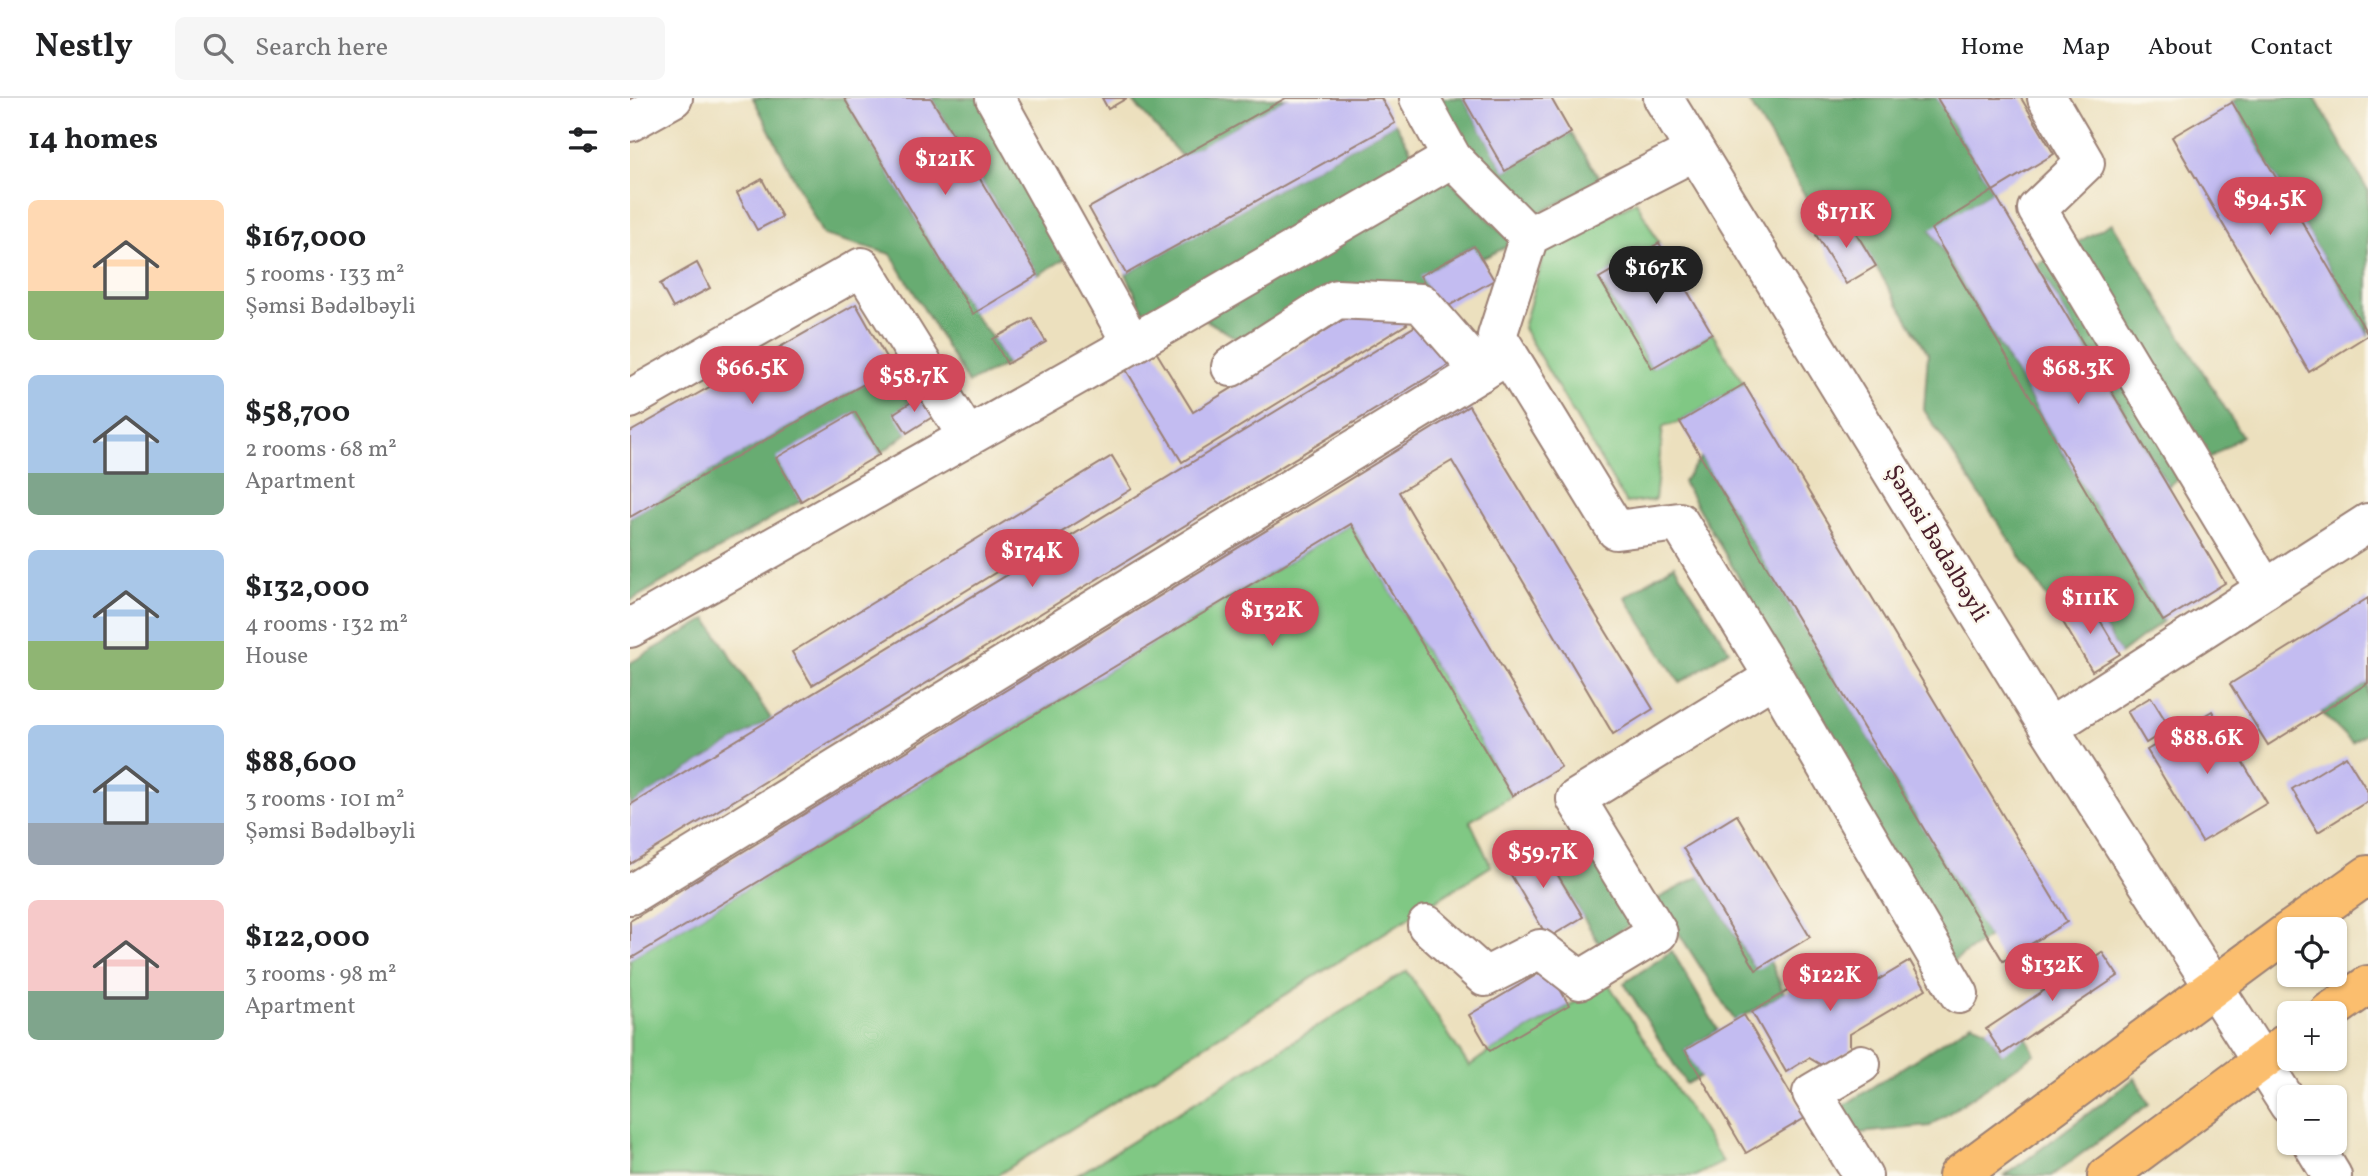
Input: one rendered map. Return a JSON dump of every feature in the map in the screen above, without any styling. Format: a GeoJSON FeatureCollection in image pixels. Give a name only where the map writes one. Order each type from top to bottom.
{"type":"FeatureCollection","features":[{"type":"Feature","properties":{"kind":"main road"},"geometry":{"type":"LineString","coordinates":[[2309,917],[2368,876]]}},
{"type":"Feature","properties":{"kind":"main road"},"geometry":{"type":"LineString","coordinates":[[1958,1176],[2277,940]]}},
{"type":"Feature","properties":{"kind":"main road"},"geometry":{"type":"LineString","coordinates":[[2345,1001],[2368,985]]}},
{"type":"Feature","properties":{"kind":"main road"},"geometry":{"type":"LineString","coordinates":[[2122,1169],[2276,1051]]}},
{"type":"Feature","properties":{"kind":"street"},"geometry":{"type":"LineString","coordinates":[[630,122],[673,98]]}},
{"type":"Feature","properties":{"kind":"street"},"geometry":{"type":"LineString","coordinates":[[995,98],[1132,344]]}},
{"type":"Feature","properties":{"kind":"street"},"geometry":{"type":"LineString","coordinates":[[1419,98],[1452,158],[1529,236]]}},
{"type":"Feature","properties":{"kind":"street","name":"Şəmsi Bədəlbəyli"},"geometry":{"type":"LineString","coordinates":[[1663,98],[2049,728],[2214,988],[2276,1051],[2284,1085]]}},
{"type":"Feature","properties":{"kind":"street"},"geometry":{"type":"LineString","coordinates":[[2047,98],[2085,163],[2037,209],[2265,589]]}},
{"type":"Feature","properties":{"kind":"street"},"geometry":{"type":"LineString","coordinates":[[1494,364],[1497,336],[1529,236],[1695,151]]}},
{"type":"Feature","properties":{"kind":"street"},"geometry":{"type":"LineString","coordinates":[[630,628],[1132,344],[1452,158]]}},
{"type":"Feature","properties":{"kind":"street"},"geometry":{"type":"LineString","coordinates":[[630,399],[862,267],[967,436]]}},
{"type":"Feature","properties":{"kind":"street"},"geometry":{"type":"LineString","coordinates":[[1231,367],[1336,299],[1420,303],[1494,364],[1616,530],[1679,522],[1774,677],[1959,994]]}},
{"type":"Feature","properties":{"kind":"street"},"geometry":{"type":"LineString","coordinates":[[630,895],[1494,364]]}},
{"type":"Feature","properties":{"kind":"street"},"geometry":{"type":"LineString","coordinates":[[2049,728],[2368,523]]}},
{"type":"Feature","properties":{"kind":"street"},"geometry":{"type":"LineString","coordinates":[[1427,925],[1485,977],[1540,949],[1580,980],[1658,933],[1576,799],[1774,677]]}},
{"type":"Feature","properties":{"kind":"street"},"geometry":{"type":"LineString","coordinates":[[1861,1064],[1812,1093],[1863,1176]]}},
{"type":"Feature","properties":{"kind":"street"},"geometry":{"type":"LineString","coordinates":[[2319,1155],[2332,1176]]}},
{"type":"Feature","properties":{"kind":"green space"},"geometry":{"type":"Polygon","coordinates":[[[753,98],[844,98],[973,314],[993,339],[1007,364],[968,383],[891,254],[823,235],[753,98]]]}},
{"type":"Feature","properties":{"kind":"green space"},"geometry":{"type":"Polygon","coordinates":[[[931,98],[977,98],[1068,257],[1038,275],[931,98]]]}},
{"type":"Feature","properties":{"kind":"green space"},"geometry":{"type":"Polygon","coordinates":[[[1130,98],[1286,98],[1182,157],[1130,98]]]}},
{"type":"Feature","properties":{"kind":"green space"},"geometry":{"type":"Polygon","coordinates":[[[1432,98],[1463,98],[1505,171],[1571,133],[1601,181],[1530,218],[1464,156],[1432,98]]]}},
{"type":"Feature","properties":{"kind":"green space"},"geometry":{"type":"Polygon","coordinates":[[[1747,98],[1937,98],[1993,191],[1931,230],[2163,621],[2120,654],[2088,600],[2060,617],[1924,410],[1928,353],[1846,217],[1825,229],[1747,98]]]}},
{"type":"Feature","properties":{"kind":"green space"},"geometry":{"type":"Polygon","coordinates":[[[2239,98],[2315,98],[2368,191],[2368,335],[2232,102],[2239,98]]]}},
{"type":"Feature","properties":{"kind":"green space"},"geometry":{"type":"Polygon","coordinates":[[[1395,123],[1418,163],[1147,319],[1126,274],[1395,123]]]}},
{"type":"Feature","properties":{"kind":"green space"},"geometry":{"type":"Polygon","coordinates":[[[1447,177],[1513,244],[1481,259],[1473,246],[1421,276],[1427,288],[1243,342],[1204,319],[1447,177]]]}},
{"type":"Feature","properties":{"kind":"green space"},"geometry":{"type":"Polygon","coordinates":[[[1636,201],[1659,243],[1599,279],[1651,368],[1712,333],[1744,384],[1680,422],[1663,427],[1655,500],[1626,503],[1523,328],[1545,251],[1636,201]]]}},
{"type":"Feature","properties":{"kind":"green space"},"geometry":{"type":"Polygon","coordinates":[[[2112,223],[2242,436],[2168,486],[2037,265],[2112,223]]]}},
{"type":"Feature","properties":{"kind":"green space"},"geometry":{"type":"Polygon","coordinates":[[[892,368],[909,403],[895,413],[907,433],[880,454],[855,412],[777,458],[801,501],[630,601],[630,517],[892,368]]]}},
{"type":"Feature","properties":{"kind":"green space"},"geometry":{"type":"Polygon","coordinates":[[[1701,457],[1989,937],[1952,962],[1843,779],[1849,766],[1683,482],[1701,457]]]}},
{"type":"Feature","properties":{"kind":"green space"},"geometry":{"type":"Polygon","coordinates":[[[1351,524],[1512,796],[1470,821],[1491,866],[996,1176],[630,1176],[630,959],[1351,524]]]}},
{"type":"Feature","properties":{"kind":"green space"},"geometry":{"type":"Polygon","coordinates":[[[1674,565],[1729,650],[1680,683],[1625,597],[1674,565]]]}},
{"type":"Feature","properties":{"kind":"green space"},"geometry":{"type":"Polygon","coordinates":[[[707,619],[771,719],[630,805],[630,663],[707,619]]]}},
{"type":"Feature","properties":{"kind":"green space"},"geometry":{"type":"Polygon","coordinates":[[[2368,683],[2368,732],[2352,743],[2321,712],[2368,683]]]}},
{"type":"Feature","properties":{"kind":"green space"},"geometry":{"type":"Polygon","coordinates":[[[1538,842],[1584,845],[1632,923],[1600,945],[1538,842]]]}},
{"type":"Feature","properties":{"kind":"green space"},"geometry":{"type":"Polygon","coordinates":[[[1700,876],[1755,969],[1770,961],[1784,993],[1735,1021],[1657,899],[1700,876]]]}},
{"type":"Feature","properties":{"kind":"green space"},"geometry":{"type":"Polygon","coordinates":[[[1672,951],[1718,1030],[1685,1050],[1701,1076],[1686,1084],[1624,983],[1672,951]]]}},
{"type":"Feature","properties":{"kind":"green space"},"geometry":{"type":"Polygon","coordinates":[[[1407,971],[1469,1066],[1490,1051],[1608,983],[1723,1162],[1695,1176],[1076,1176],[1407,971]]]}},
{"type":"Feature","properties":{"kind":"green space"},"geometry":{"type":"Polygon","coordinates":[[[1972,1023],[1986,1029],[2001,1053],[2026,1037],[2035,1054],[1930,1126],[1850,1134],[1835,1111],[1972,1023]]]}},
{"type":"Feature","properties":{"kind":"green space"},"geometry":{"type":"Polygon","coordinates":[[[2135,1078],[2149,1104],[2051,1176],[2005,1176],[2135,1078]]]}},
{"type":"Feature","properties":{"kind":"building"},"geometry":{"type":"Polygon","coordinates":[[[844,98],[931,98],[1038,275],[973,314],[844,98]]]}},
{"type":"Feature","properties":{"kind":"building"},"geometry":{"type":"Polygon","coordinates":[[[1102,98],[1127,98],[1108,109],[1102,98]]]}},
{"type":"Feature","properties":{"kind":"building"},"geometry":{"type":"Polygon","coordinates":[[[1286,98],[1381,98],[1395,123],[1126,274],[1089,208],[1286,98]]]}},
{"type":"Feature","properties":{"kind":"building"},"geometry":{"type":"Polygon","coordinates":[[[1463,98],[1551,98],[1571,133],[1505,171],[1463,98]]]}},
{"type":"Feature","properties":{"kind":"building"},"geometry":{"type":"Polygon","coordinates":[[[1937,98],[2021,98],[2054,154],[1993,191],[1937,98]]]}},
{"type":"Feature","properties":{"kind":"building"},"geometry":{"type":"Polygon","coordinates":[[[2232,102],[2368,335],[2309,372],[2172,137],[2232,102]]]}},
{"type":"Feature","properties":{"kind":"building"},"geometry":{"type":"Polygon","coordinates":[[[762,179],[782,217],[757,230],[737,193],[762,179]]]}},
{"type":"Feature","properties":{"kind":"building"},"geometry":{"type":"Polygon","coordinates":[[[1993,191],[2225,583],[2163,621],[1931,229],[1993,191]]]}},
{"type":"Feature","properties":{"kind":"building"},"geometry":{"type":"Polygon","coordinates":[[[1846,216],[1876,266],[1846,284],[1816,235],[1846,216]]]}},
{"type":"Feature","properties":{"kind":"building"},"geometry":{"type":"Polygon","coordinates":[[[1659,243],[1712,333],[1652,368],[1599,278],[1659,243]]]}},
{"type":"Feature","properties":{"kind":"building"},"geometry":{"type":"Polygon","coordinates":[[[1474,246],[1494,280],[1440,311],[1420,276],[1474,246]]]}},
{"type":"Feature","properties":{"kind":"building"},"geometry":{"type":"Polygon","coordinates":[[[697,263],[710,288],[673,308],[660,284],[697,263]]]}},
{"type":"Feature","properties":{"kind":"building"},"geometry":{"type":"Polygon","coordinates":[[[856,304],[892,368],[630,517],[630,432],[856,304]]]}},
{"type":"Feature","properties":{"kind":"building"},"geometry":{"type":"Polygon","coordinates":[[[1354,313],[1402,313],[1407,324],[1182,462],[1125,368],[1155,350],[1193,412],[1354,313]]]}},
{"type":"Feature","properties":{"kind":"building"},"geometry":{"type":"Polygon","coordinates":[[[1032,318],[1046,342],[1007,364],[993,339],[1032,318]]]}},
{"type":"Feature","properties":{"kind":"building"},"geometry":{"type":"Polygon","coordinates":[[[1422,322],[1448,365],[630,864],[630,805],[1422,322]]]}},
{"type":"Feature","properties":{"kind":"building"},"geometry":{"type":"Polygon","coordinates":[[[1744,384],[2067,922],[2003,961],[1680,422],[1744,384]]]}},
{"type":"Feature","properties":{"kind":"building"},"geometry":{"type":"Polygon","coordinates":[[[921,396],[934,416],[907,433],[894,413],[921,396]]]}},
{"type":"Feature","properties":{"kind":"building"},"geometry":{"type":"Polygon","coordinates":[[[1469,406],[1653,709],[1613,734],[1452,461],[1399,492],[1561,767],[1512,796],[1351,524],[630,959],[630,921],[1469,406]]]}},
{"type":"Feature","properties":{"kind":"building"},"geometry":{"type":"Polygon","coordinates":[[[855,412],[880,454],[801,501],[776,458],[855,412]]]}},
{"type":"Feature","properties":{"kind":"building"},"geometry":{"type":"Polygon","coordinates":[[[1112,456],[1132,489],[812,685],[792,652],[1112,456]]]}},
{"type":"Feature","properties":{"kind":"building"},"geometry":{"type":"Polygon","coordinates":[[[2368,598],[2368,683],[2268,745],[2230,684],[2368,598]]]}},
{"type":"Feature","properties":{"kind":"building"},"geometry":{"type":"Polygon","coordinates":[[[2088,600],[2120,654],[2092,671],[2060,617],[2088,600]]]}},
{"type":"Feature","properties":{"kind":"building"},"geometry":{"type":"Polygon","coordinates":[[[2151,697],[2170,728],[2146,743],[2127,711],[2151,697]]]}},
{"type":"Feature","properties":{"kind":"building"},"geometry":{"type":"Polygon","coordinates":[[[2212,711],[2267,803],[2202,842],[2147,750],[2212,711]]]}},
{"type":"Feature","properties":{"kind":"building"},"geometry":{"type":"Polygon","coordinates":[[[2346,756],[2368,792],[2368,801],[2318,832],[2292,789],[2346,756]]]}},
{"type":"Feature","properties":{"kind":"building"},"geometry":{"type":"Polygon","coordinates":[[[1737,815],[1810,937],[1756,970],[1683,848],[1737,815]]]}},
{"type":"Feature","properties":{"kind":"building"},"geometry":{"type":"Polygon","coordinates":[[[1538,842],[1583,917],[1548,938],[1504,863],[1538,842]]]}},
{"type":"Feature","properties":{"kind":"building"},"geometry":{"type":"Polygon","coordinates":[[[2102,952],[2118,976],[2002,1054],[1986,1029],[2102,952]]]}},
{"type":"Feature","properties":{"kind":"building"},"geometry":{"type":"Polygon","coordinates":[[[1839,960],[1858,992],[1910,961],[1926,989],[1850,1034],[1850,1051],[1823,1066],[1809,1058],[1786,1072],[1752,1012],[1839,960]]]}},
{"type":"Feature","properties":{"kind":"building"},"geometry":{"type":"Polygon","coordinates":[[[1548,968],[1569,1005],[1490,1051],[1469,1015],[1548,968]]]}},
{"type":"Feature","properties":{"kind":"building"},"geometry":{"type":"Polygon","coordinates":[[[1744,1015],[1805,1118],[1746,1153],[1685,1050],[1744,1015]]]}}]}
